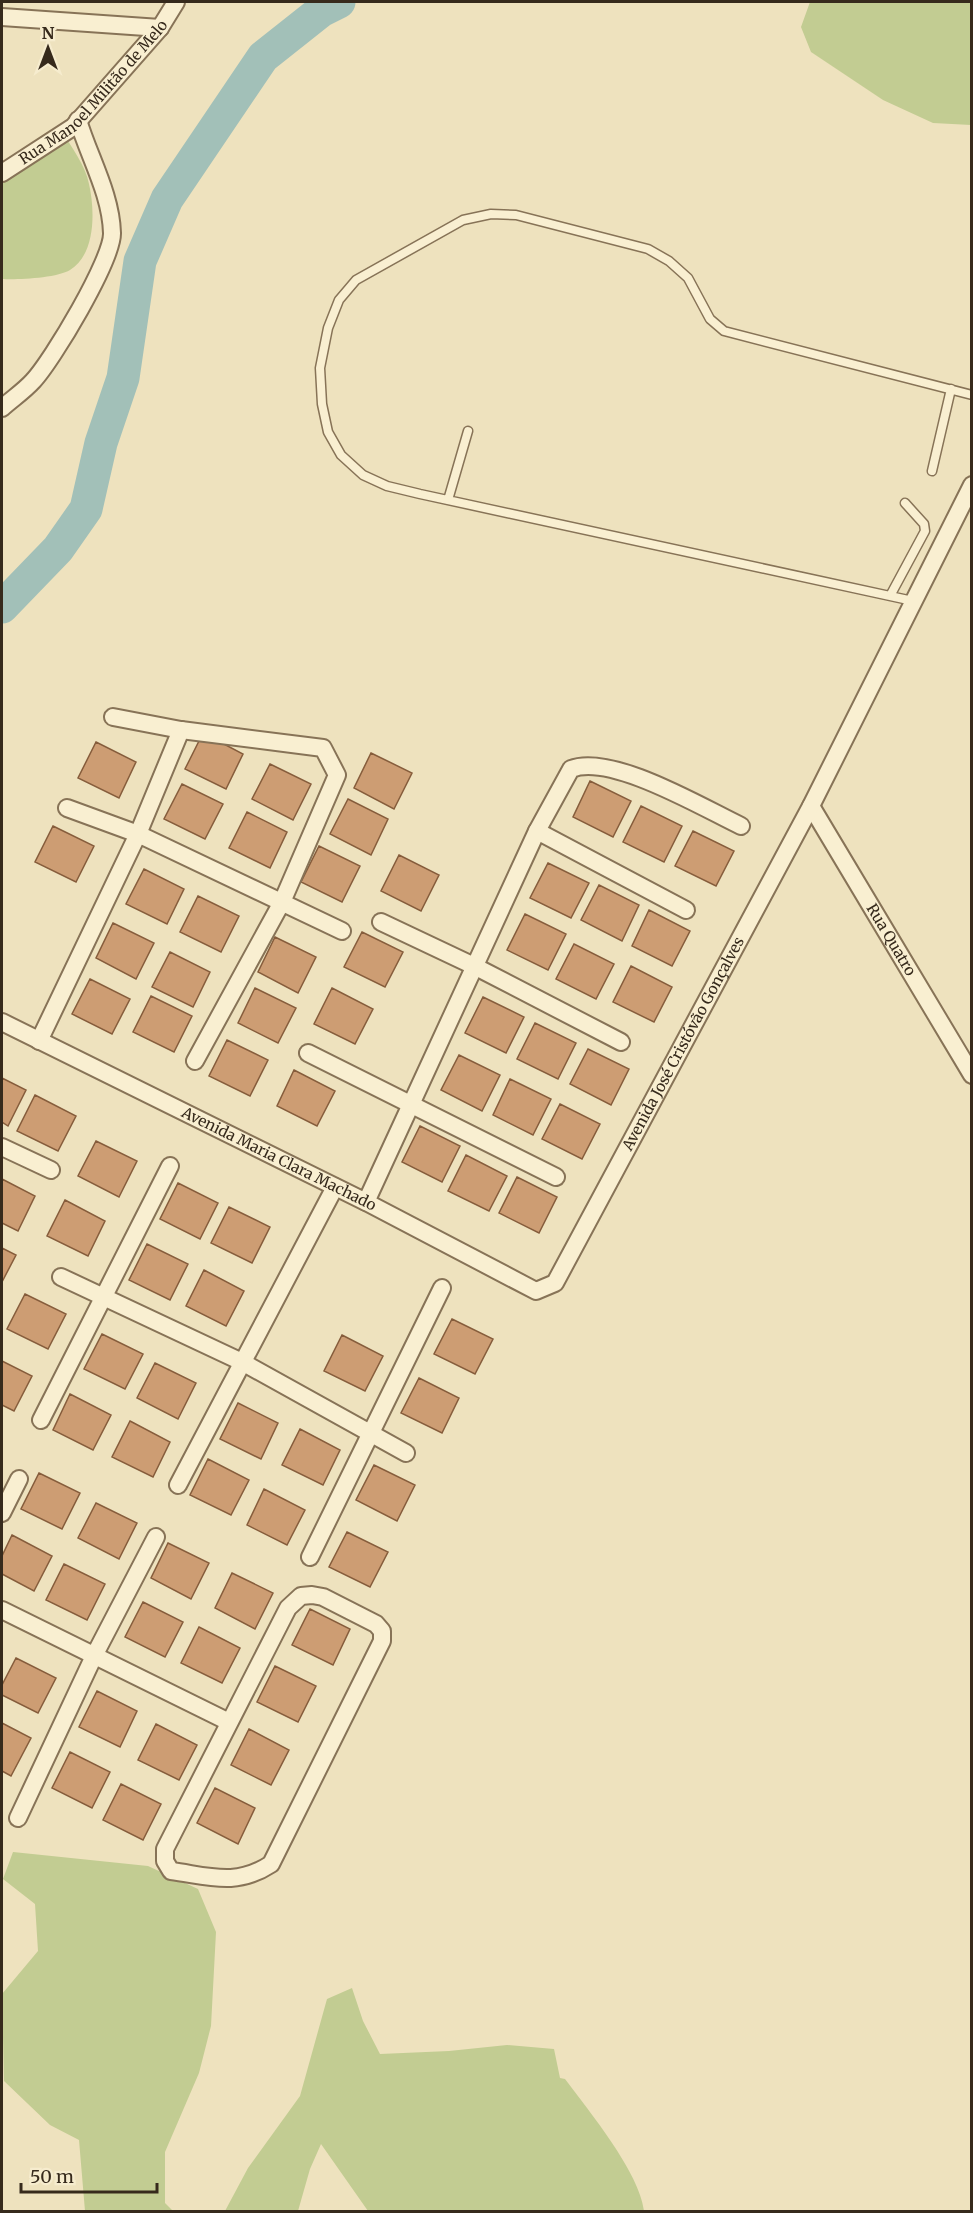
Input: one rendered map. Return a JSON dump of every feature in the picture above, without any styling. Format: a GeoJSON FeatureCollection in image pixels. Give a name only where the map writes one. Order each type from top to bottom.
{"type":"FeatureCollection","features":[{"type":"Feature","properties":{"kind":"street","name":"Rua Manoel Militão de Melo"},"geometry":{"type":"LineString","coordinates":[[2,173],[73,127],[160,28],[176,2]]}},
{"type":"Feature","properties":{"kind":"street"},"geometry":{"type":"LineString","coordinates":[[2,17],[160,28]]}},
{"type":"Feature","properties":{"kind":"street"},"geometry":{"type":"LineString","coordinates":[[2,408],[33,381],[79,313],[98,276],[112,236],[107,201],[78,120]]}},
{"type":"Feature","properties":{"kind":"street","name":"Avenida José Cristóvão Gonçalves"},"geometry":{"type":"LineString","coordinates":[[555,1283],[811,806],[972,485]]}},
{"type":"Feature","properties":{"kind":"street"},"geometry":{"type":"LineString","coordinates":[[114,717],[181,730],[322,748],[337,775],[282,902],[195,1061]]}},
{"type":"Feature","properties":{"kind":"street"},"geometry":{"type":"LineString","coordinates":[[39,1041],[138,834],[181,730]]}},
{"type":"Feature","properties":{"kind":"street"},"geometry":{"type":"LineString","coordinates":[[366,1202],[537,831],[571,769],[582,765],[628,772],[741,826]]}},
{"type":"Feature","properties":{"kind":"street","name":"Rua Quatro"},"geometry":{"type":"LineString","coordinates":[[811,806],[972,1075]]}},
{"type":"Feature","properties":{"kind":"street"},"geometry":{"type":"LineString","coordinates":[[67,808],[138,834],[342,931]]}},
{"type":"Feature","properties":{"kind":"street"},"geometry":{"type":"LineString","coordinates":[[537,831],[686,910]]}},
{"type":"Feature","properties":{"kind":"street"},"geometry":{"type":"LineString","coordinates":[[381,922],[474,966],[621,1042]]}},
{"type":"Feature","properties":{"kind":"street","name":"Avenida Maria Clara Machado"},"geometry":{"type":"LineString","coordinates":[[2,1022],[366,1202],[536,1291],[555,1283]]}},
{"type":"Feature","properties":{"kind":"street"},"geometry":{"type":"LineString","coordinates":[[308,1053],[556,1177]]}},
{"type":"Feature","properties":{"kind":"street"},"geometry":{"type":"LineString","coordinates":[[2,1147],[51,1170]]}},
{"type":"Feature","properties":{"kind":"street"},"geometry":{"type":"LineString","coordinates":[[41,1420],[101,1297],[170,1166]]}},
{"type":"Feature","properties":{"kind":"street"},"geometry":{"type":"LineString","coordinates":[[178,1485],[335,1187]]}},
{"type":"Feature","properties":{"kind":"street"},"geometry":{"type":"LineString","coordinates":[[61,1277],[242,1362],[406,1453]]}},
{"type":"Feature","properties":{"kind":"street"},"geometry":{"type":"LineString","coordinates":[[310,1557],[372,1435],[442,1288]]}},
{"type":"Feature","properties":{"kind":"street"},"geometry":{"type":"LineString","coordinates":[[2,1513],[19,1479]]}},
{"type":"Feature","properties":{"kind":"street"},"geometry":{"type":"LineString","coordinates":[[18,1818],[94,1656],[156,1537]]}},
{"type":"Feature","properties":{"kind":"street"},"geometry":{"type":"LineString","coordinates":[[301,1596],[322,1597],[376,1624],[382,1631],[382,1641],[271,1864],[255,1874],[234,1880],[171,1871],[165,1861],[165,1850],[229,1722],[288,1608],[301,1596]]}},
{"type":"Feature","properties":{"kind":"street"},"geometry":{"type":"LineString","coordinates":[[2,1610],[229,1722]]}},
{"type":"Feature","properties":{"kind":"lane"},"geometry":{"type":"LineString","coordinates":[[914,601],[448,500],[387,486],[363,475],[341,455],[328,432],[322,404],[320,368],[328,328],[339,300],[356,280],[463,220],[491,213],[516,215],[648,249],[669,261],[688,278],[710,319],[724,331],[972,395]]}},
{"type":"Feature","properties":{"kind":"lane"},"geometry":{"type":"LineString","coordinates":[[932,471],[951,389]]}},
{"type":"Feature","properties":{"kind":"lane"},"geometry":{"type":"LineString","coordinates":[[448,500],[468,431]]}},
{"type":"Feature","properties":{"kind":"lane"},"geometry":{"type":"LineString","coordinates":[[890,596],[925,531],[924,524],[905,504]]}},
{"type":"Feature","properties":{"kind":"green space"},"geometry":{"type":"Polygon","coordinates":[[[810,2],[971,2],[971,125],[933,123],[883,100],[811,52],[801,27],[810,2]]]}},
{"type":"Feature","properties":{"kind":"green space"},"geometry":{"type":"Polygon","coordinates":[[[62,131],[85,170],[91,195],[92,231],[85,253],[79,263],[64,273],[37,278],[2,279],[2,166],[62,131]]]}},
{"type":"Feature","properties":{"kind":"green space"},"geometry":{"type":"Polygon","coordinates":[[[13,1852],[148,1866],[198,1889],[216,1932],[211,2026],[199,2073],[165,2152],[165,2203],[173,2211],[85,2211],[79,2140],[50,2125],[4,2081],[2,1994],[38,1951],[35,1904],[3,1879],[13,1852]]]}},
{"type":"Feature","properties":{"kind":"green space"},"geometry":{"type":"Polygon","coordinates":[[[352,1988],[363,2021],[380,2054],[449,2051],[507,2045],[554,2049],[560,2078],[565,2079],[624,2161],[640,2196],[644,2211],[368,2211],[321,2144],[310,2169],[298,2211],[225,2211],[248,2168],[300,2096],[327,1999],[352,1988]]]}},
{"type":"Feature","properties":{"kind":"building"},"geometry":{"type":"Polygon","coordinates":[[[203,733],[243,754],[226,789],[185,769],[203,733]]]}},
{"type":"Feature","properties":{"kind":"building"},"geometry":{"type":"Polygon","coordinates":[[[96,742],[136,762],[119,798],[78,778],[96,742]]]}},
{"type":"Feature","properties":{"kind":"building"},"geometry":{"type":"Polygon","coordinates":[[[371,753],[412,773],[394,809],[354,788],[371,753]]]}},
{"type":"Feature","properties":{"kind":"building"},"geometry":{"type":"Polygon","coordinates":[[[270,764],[311,784],[293,820],[252,799],[270,764]]]}},
{"type":"Feature","properties":{"kind":"building"},"geometry":{"type":"Polygon","coordinates":[[[590,781],[631,801],[613,837],[573,817],[590,781]]]}},
{"type":"Feature","properties":{"kind":"building"},"geometry":{"type":"Polygon","coordinates":[[[182,784],[223,804],[205,839],[164,819],[182,784]]]}},
{"type":"Feature","properties":{"kind":"building"},"geometry":{"type":"Polygon","coordinates":[[[348,799],[388,819],[371,855],[330,834],[348,799]]]}},
{"type":"Feature","properties":{"kind":"building"},"geometry":{"type":"Polygon","coordinates":[[[641,806],[682,826],[664,862],[623,842],[641,806]]]}},
{"type":"Feature","properties":{"kind":"building"},"geometry":{"type":"Polygon","coordinates":[[[247,812],[287,832],[270,868],[229,848],[247,812]]]}},
{"type":"Feature","properties":{"kind":"building"},"geometry":{"type":"Polygon","coordinates":[[[53,826],[94,846],[76,882],[35,862],[53,826]]]}},
{"type":"Feature","properties":{"kind":"building"},"geometry":{"type":"Polygon","coordinates":[[[693,831],[734,851],[716,886],[675,866],[693,831]]]}},
{"type":"Feature","properties":{"kind":"building"},"geometry":{"type":"Polygon","coordinates":[[[319,846],[360,866],[342,902],[301,882],[319,846]]]}},
{"type":"Feature","properties":{"kind":"building"},"geometry":{"type":"Polygon","coordinates":[[[399,855],[439,875],[421,911],[381,891],[399,855]]]}},
{"type":"Feature","properties":{"kind":"building"},"geometry":{"type":"Polygon","coordinates":[[[548,863],[589,883],[571,918],[530,898],[548,863]]]}},
{"type":"Feature","properties":{"kind":"building"},"geometry":{"type":"Polygon","coordinates":[[[144,869],[184,889],[167,924],[126,904],[144,869]]]}},
{"type":"Feature","properties":{"kind":"building"},"geometry":{"type":"Polygon","coordinates":[[[599,885],[639,905],[622,941],[581,920],[599,885]]]}},
{"type":"Feature","properties":{"kind":"building"},"geometry":{"type":"Polygon","coordinates":[[[198,896],[239,916],[221,952],[180,932],[198,896]]]}},
{"type":"Feature","properties":{"kind":"building"},"geometry":{"type":"Polygon","coordinates":[[[649,910],[690,931],[672,966],[632,946],[649,910]]]}},
{"type":"Feature","properties":{"kind":"building"},"geometry":{"type":"Polygon","coordinates":[[[525,914],[566,934],[548,970],[507,950],[525,914]]]}},
{"type":"Feature","properties":{"kind":"building"},"geometry":{"type":"Polygon","coordinates":[[[113,923],[154,943],[136,979],[96,958],[113,923]]]}},
{"type":"Feature","properties":{"kind":"building"},"geometry":{"type":"Polygon","coordinates":[[[362,932],[403,952],[385,987],[344,967],[362,932]]]}},
{"type":"Feature","properties":{"kind":"building"},"geometry":{"type":"Polygon","coordinates":[[[275,937],[316,957],[298,993],[258,972],[275,937]]]}},
{"type":"Feature","properties":{"kind":"building"},"geometry":{"type":"Polygon","coordinates":[[[574,944],[614,964],[596,999],[556,979],[574,944]]]}},
{"type":"Feature","properties":{"kind":"building"},"geometry":{"type":"Polygon","coordinates":[[[170,952],[210,972],[193,1007],[152,987],[170,952]]]}},
{"type":"Feature","properties":{"kind":"building"},"geometry":{"type":"Polygon","coordinates":[[[631,966],[672,987],[654,1022],[613,1002],[631,966]]]}},
{"type":"Feature","properties":{"kind":"building"},"geometry":{"type":"Polygon","coordinates":[[[90,979],[130,999],[112,1034],[72,1014],[90,979]]]}},
{"type":"Feature","properties":{"kind":"building"},"geometry":{"type":"Polygon","coordinates":[[[255,988],[296,1008],[278,1043],[238,1023],[255,988]]]}},
{"type":"Feature","properties":{"kind":"building"},"geometry":{"type":"Polygon","coordinates":[[[332,988],[373,1009],[355,1044],[314,1024],[332,988]]]}},
{"type":"Feature","properties":{"kind":"building"},"geometry":{"type":"Polygon","coordinates":[[[151,996],[192,1016],[174,1052],[133,1032],[151,996]]]}},
{"type":"Feature","properties":{"kind":"building"},"geometry":{"type":"Polygon","coordinates":[[[483,997],[524,1017],[506,1053],[465,1033],[483,997]]]}},
{"type":"Feature","properties":{"kind":"building"},"geometry":{"type":"Polygon","coordinates":[[[535,1023],[576,1043],[558,1079],[517,1059],[535,1023]]]}},
{"type":"Feature","properties":{"kind":"building"},"geometry":{"type":"Polygon","coordinates":[[[227,1040],[268,1060],[250,1096],[209,1076],[227,1040]]]}},
{"type":"Feature","properties":{"kind":"building"},"geometry":{"type":"Polygon","coordinates":[[[588,1049],[629,1069],[611,1105],[570,1084],[588,1049]]]}},
{"type":"Feature","properties":{"kind":"building"},"geometry":{"type":"Polygon","coordinates":[[[459,1055],[500,1075],[482,1111],[441,1090],[459,1055]]]}},
{"type":"Feature","properties":{"kind":"building"},"geometry":{"type":"Polygon","coordinates":[[[294,1070],[335,1091],[317,1126],[277,1106],[294,1070]]]}},
{"type":"Feature","properties":{"kind":"building"},"geometry":{"type":"Polygon","coordinates":[[[2,1078],[26,1090],[8,1126],[2,1122],[2,1078]]]}},
{"type":"Feature","properties":{"kind":"building"},"geometry":{"type":"Polygon","coordinates":[[[510,1079],[551,1099],[533,1135],[493,1115],[510,1079]]]}},
{"type":"Feature","properties":{"kind":"building"},"geometry":{"type":"Polygon","coordinates":[[[35,1095],[76,1116],[58,1151],[17,1131],[35,1095]]]}},
{"type":"Feature","properties":{"kind":"building"},"geometry":{"type":"Polygon","coordinates":[[[560,1104],[600,1124],[582,1159],[542,1139],[560,1104]]]}},
{"type":"Feature","properties":{"kind":"building"},"geometry":{"type":"Polygon","coordinates":[[[420,1126],[460,1146],[442,1182],[402,1162],[420,1126]]]}},
{"type":"Feature","properties":{"kind":"building"},"geometry":{"type":"Polygon","coordinates":[[[96,1141],[137,1161],[119,1197],[78,1176],[96,1141]]]}},
{"type":"Feature","properties":{"kind":"building"},"geometry":{"type":"Polygon","coordinates":[[[466,1155],[507,1176],[489,1211],[448,1191],[466,1155]]]}},
{"type":"Feature","properties":{"kind":"building"},"geometry":{"type":"Polygon","coordinates":[[[517,1177],[557,1197],[539,1233],[499,1213],[517,1177]]]}},
{"type":"Feature","properties":{"kind":"building"},"geometry":{"type":"Polygon","coordinates":[[[2,1179],[35,1196],[18,1231],[2,1223],[2,1179]]]}},
{"type":"Feature","properties":{"kind":"building"},"geometry":{"type":"Polygon","coordinates":[[[178,1183],[218,1203],[200,1239],[160,1219],[178,1183]]]}},
{"type":"Feature","properties":{"kind":"building"},"geometry":{"type":"Polygon","coordinates":[[[65,1200],[105,1221],[88,1256],[47,1236],[65,1200]]]}},
{"type":"Feature","properties":{"kind":"building"},"geometry":{"type":"Polygon","coordinates":[[[229,1207],[270,1227],[252,1263],[211,1243],[229,1207]]]}},
{"type":"Feature","properties":{"kind":"building"},"geometry":{"type":"Polygon","coordinates":[[[147,1244],[188,1264],[170,1300],[129,1280],[147,1244]]]}},
{"type":"Feature","properties":{"kind":"building"},"geometry":{"type":"Polygon","coordinates":[[[2,1248],[16,1255],[2,1282],[2,1248]]]}},
{"type":"Feature","properties":{"kind":"building"},"geometry":{"type":"Polygon","coordinates":[[[204,1270],[244,1291],[226,1326],[186,1306],[204,1270]]]}},
{"type":"Feature","properties":{"kind":"building"},"geometry":{"type":"Polygon","coordinates":[[[25,1294],[66,1314],[48,1349],[7,1329],[25,1294]]]}},
{"type":"Feature","properties":{"kind":"building"},"geometry":{"type":"Polygon","coordinates":[[[452,1319],[493,1339],[475,1374],[434,1354],[452,1319]]]}},
{"type":"Feature","properties":{"kind":"building"},"geometry":{"type":"Polygon","coordinates":[[[102,1334],[143,1354],[125,1389],[84,1369],[102,1334]]]}},
{"type":"Feature","properties":{"kind":"building"},"geometry":{"type":"Polygon","coordinates":[[[342,1335],[383,1356],[365,1391],[324,1371],[342,1335]]]}},
{"type":"Feature","properties":{"kind":"building"},"geometry":{"type":"Polygon","coordinates":[[[2,1361],[32,1376],[14,1411],[2,1405],[2,1361]]]}},
{"type":"Feature","properties":{"kind":"building"},"geometry":{"type":"Polygon","coordinates":[[[155,1363],[196,1383],[178,1419],[137,1398],[155,1363]]]}},
{"type":"Feature","properties":{"kind":"building"},"geometry":{"type":"Polygon","coordinates":[[[419,1378],[459,1398],[442,1433],[401,1413],[419,1378]]]}},
{"type":"Feature","properties":{"kind":"building"},"geometry":{"type":"Polygon","coordinates":[[[70,1394],[111,1415],[93,1450],[53,1430],[70,1394]]]}},
{"type":"Feature","properties":{"kind":"building"},"geometry":{"type":"Polygon","coordinates":[[[238,1403],[278,1423],[261,1459],[220,1439],[238,1403]]]}},
{"type":"Feature","properties":{"kind":"building"},"geometry":{"type":"Polygon","coordinates":[[[130,1421],[170,1442],[153,1477],[112,1457],[130,1421]]]}},
{"type":"Feature","properties":{"kind":"building"},"geometry":{"type":"Polygon","coordinates":[[[300,1429],[340,1450],[323,1485],[282,1465],[300,1429]]]}},
{"type":"Feature","properties":{"kind":"building"},"geometry":{"type":"Polygon","coordinates":[[[208,1459],[249,1480],[231,1515],[190,1495],[208,1459]]]}},
{"type":"Feature","properties":{"kind":"building"},"geometry":{"type":"Polygon","coordinates":[[[374,1465],[415,1485],[397,1521],[356,1500],[374,1465]]]}},
{"type":"Feature","properties":{"kind":"building"},"geometry":{"type":"Polygon","coordinates":[[[39,1473],[80,1493],[62,1529],[21,1509],[39,1473]]]}},
{"type":"Feature","properties":{"kind":"building"},"geometry":{"type":"Polygon","coordinates":[[[264,1489],[305,1510],[287,1545],[247,1525],[264,1489]]]}},
{"type":"Feature","properties":{"kind":"building"},"geometry":{"type":"Polygon","coordinates":[[[96,1503],[137,1523],[119,1559],[78,1538],[96,1503]]]}},
{"type":"Feature","properties":{"kind":"building"},"geometry":{"type":"Polygon","coordinates":[[[347,1532],[388,1552],[370,1587],[329,1567],[347,1532]]]}},
{"type":"Feature","properties":{"kind":"building"},"geometry":{"type":"Polygon","coordinates":[[[12,1535],[52,1556],[34,1591],[2,1574],[2,1556],[12,1535]]]}},
{"type":"Feature","properties":{"kind":"building"},"geometry":{"type":"Polygon","coordinates":[[[168,1543],[209,1563],[191,1599],[151,1578],[168,1543]]]}},
{"type":"Feature","properties":{"kind":"building"},"geometry":{"type":"Polygon","coordinates":[[[64,1564],[105,1584],[87,1620],[46,1600],[64,1564]]]}},
{"type":"Feature","properties":{"kind":"building"},"geometry":{"type":"Polygon","coordinates":[[[232,1573],[273,1593],[255,1629],[215,1608],[232,1573]]]}},
{"type":"Feature","properties":{"kind":"building"},"geometry":{"type":"Polygon","coordinates":[[[143,1602],[183,1622],[165,1657],[125,1637],[143,1602]]]}},
{"type":"Feature","properties":{"kind":"building"},"geometry":{"type":"Polygon","coordinates":[[[310,1609],[350,1629],[333,1665],[292,1645],[310,1609]]]}},
{"type":"Feature","properties":{"kind":"building"},"geometry":{"type":"Polygon","coordinates":[[[199,1627],[240,1648],[222,1683],[181,1663],[199,1627]]]}},
{"type":"Feature","properties":{"kind":"building"},"geometry":{"type":"Polygon","coordinates":[[[16,1658],[56,1678],[38,1713],[2,1695],[2,1685],[16,1658]]]}},
{"type":"Feature","properties":{"kind":"building"},"geometry":{"type":"Polygon","coordinates":[[[275,1666],[316,1686],[298,1722],[257,1702],[275,1666]]]}},
{"type":"Feature","properties":{"kind":"building"},"geometry":{"type":"Polygon","coordinates":[[[97,1691],[137,1711],[120,1747],[79,1727],[97,1691]]]}},
{"type":"Feature","properties":{"kind":"building"},"geometry":{"type":"Polygon","coordinates":[[[2,1723],[31,1738],[11,1776],[2,1771],[2,1723]]]}},
{"type":"Feature","properties":{"kind":"building"},"geometry":{"type":"Polygon","coordinates":[[[156,1724],[197,1745],[179,1780],[138,1760],[156,1724]]]}},
{"type":"Feature","properties":{"kind":"building"},"geometry":{"type":"Polygon","coordinates":[[[249,1729],[289,1750],[271,1785],[231,1765],[249,1729]]]}},
{"type":"Feature","properties":{"kind":"building"},"geometry":{"type":"Polygon","coordinates":[[[70,1752],[110,1772],[92,1808],[52,1788],[70,1752]]]}},
{"type":"Feature","properties":{"kind":"building"},"geometry":{"type":"Polygon","coordinates":[[[121,1784],[161,1804],[143,1840],[103,1820],[121,1784]]]}},
{"type":"Feature","properties":{"kind":"building"},"geometry":{"type":"Polygon","coordinates":[[[215,1788],[255,1808],[238,1844],[197,1823],[215,1788]]]}},
{"type":"Feature","properties":{"kind":"waterway"},"geometry":{"type":"LineString","coordinates":[[2,607],[58,549],[86,509],[101,443],[123,378],[140,261],[167,199],[263,57],[321,11],[339,2]]}}]}
